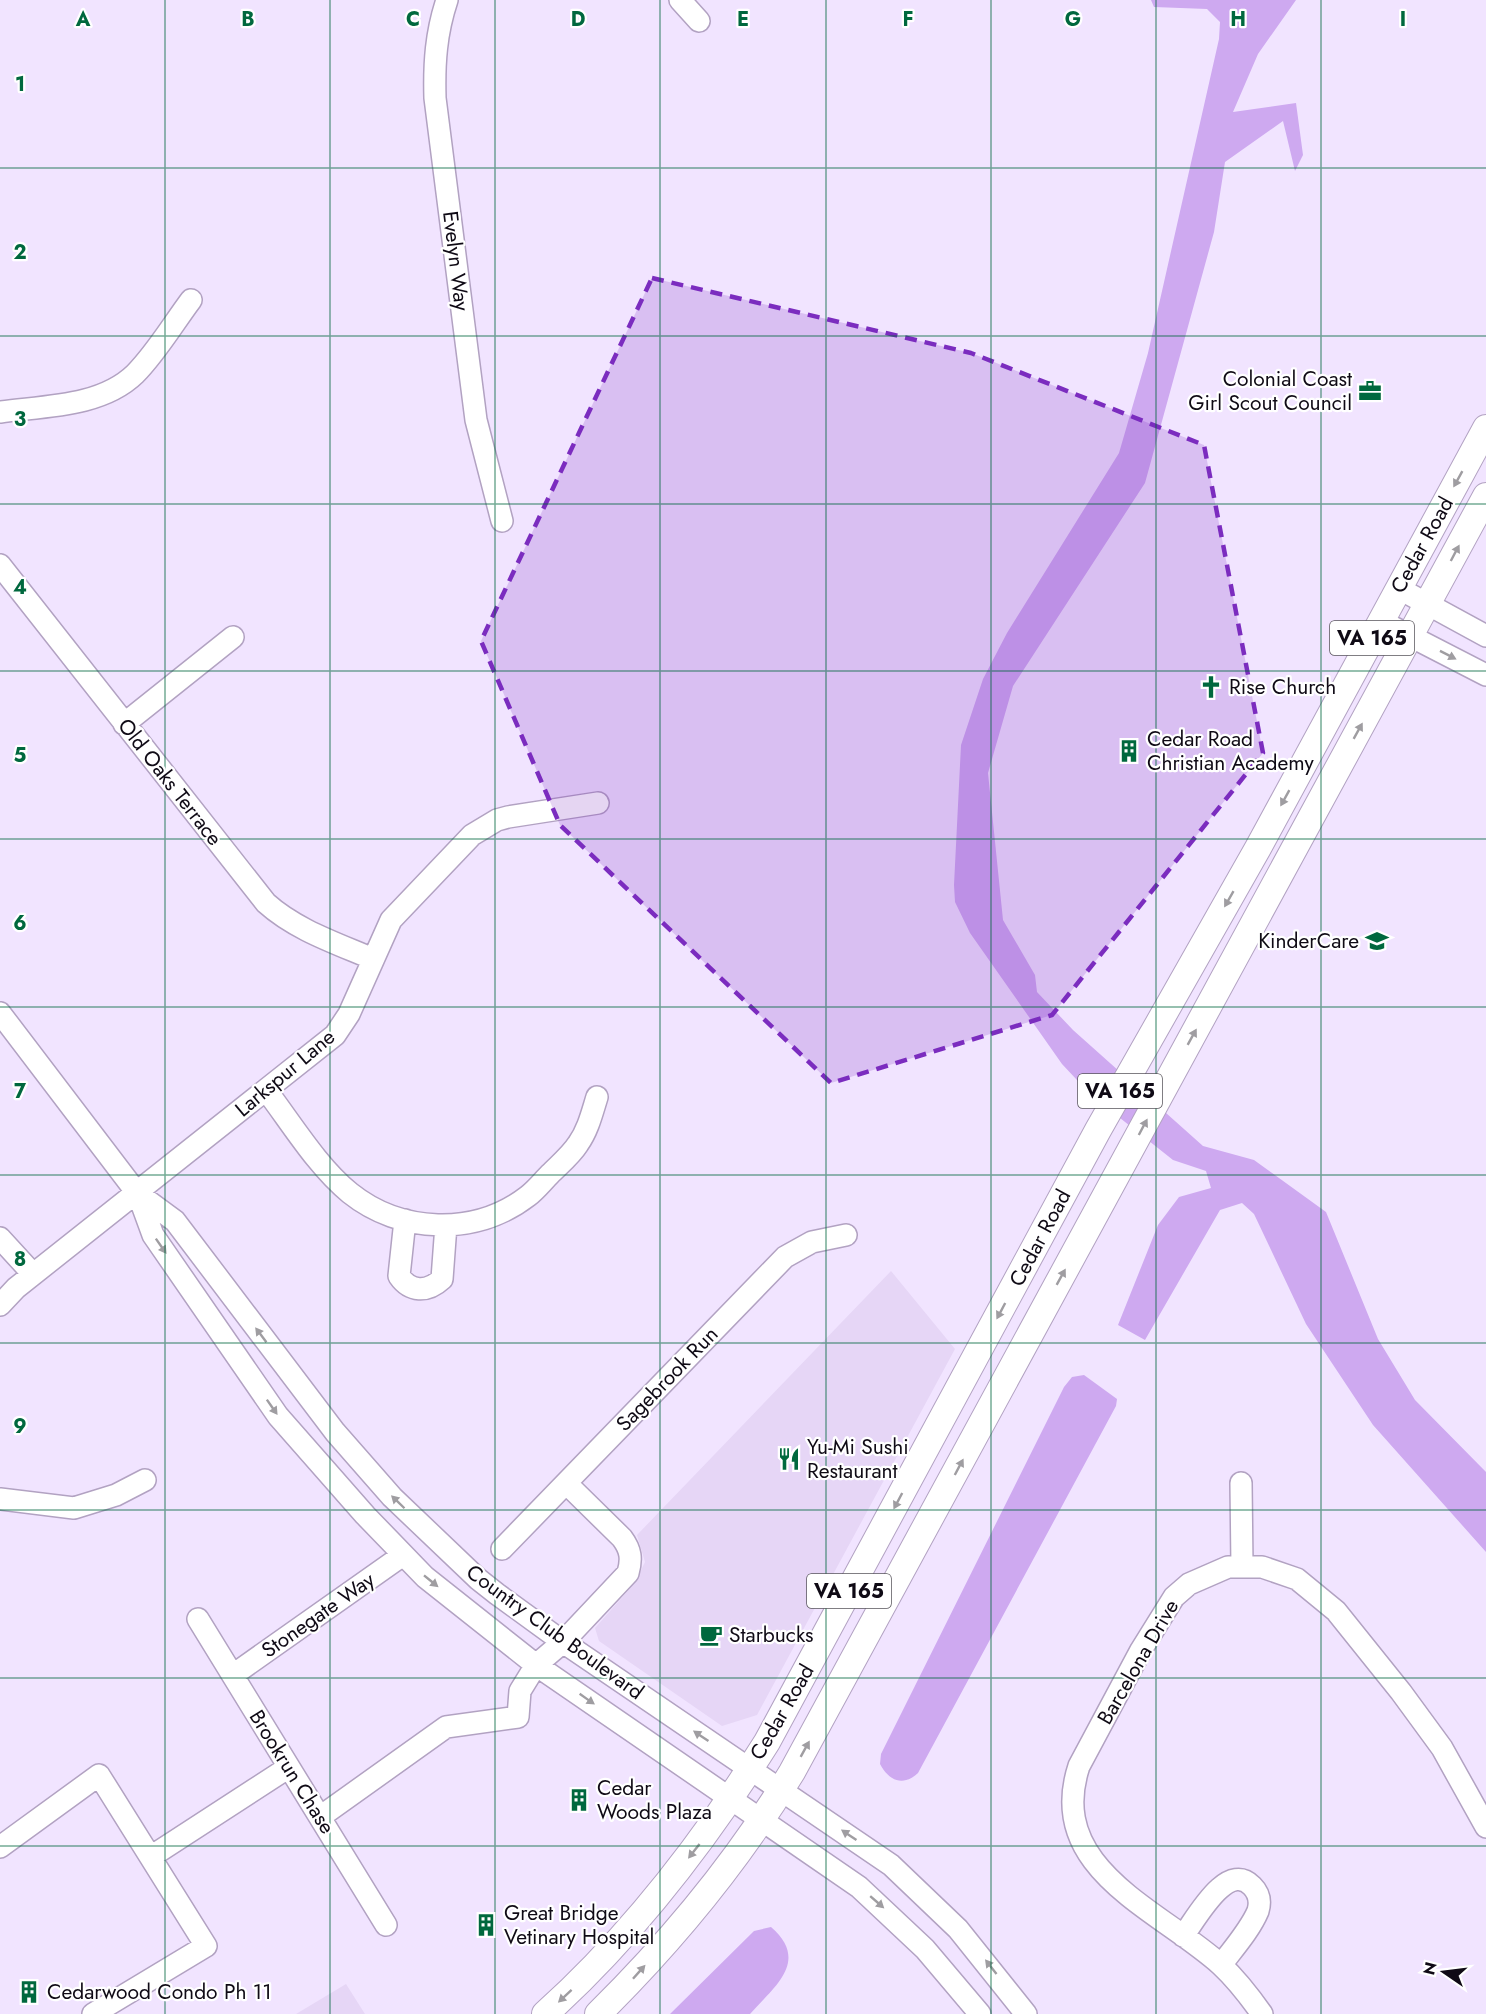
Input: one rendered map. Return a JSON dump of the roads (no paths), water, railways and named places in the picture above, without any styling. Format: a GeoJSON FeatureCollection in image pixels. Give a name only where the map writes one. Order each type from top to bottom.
{"type":"FeatureCollection","features":[{"type":"Feature","properties":{"kind":"main road","name":"Cedar Road"},"geometry":{"type":"LineString","coordinates":[[545,2014],[638,1920],[700,1843],[749,1769],[844,1601],[1098,1130],[1486,428]]}},
{"type":"Feature","properties":{"kind":"main road","name":"Cedar Road"},"geometry":{"type":"LineString","coordinates":[[598,2014],[676,1932],[781,1790],[1486,496]]}},
{"type":"Feature","properties":{"kind":"street","name":"Evelyn Way"},"geometry":{"type":"LineString","coordinates":[[447,0],[437,30],[434,67],[435,98],[476,420],[502,521]]}},
{"type":"Feature","properties":{"kind":"street"},"geometry":{"type":"LineString","coordinates":[[680,0],[699,21]]}},
{"type":"Feature","properties":{"kind":"street"},"geometry":{"type":"LineString","coordinates":[[0,412],[92,398],[115,389],[135,374],[190,300]]}},
{"type":"Feature","properties":{"kind":"street","name":"Old Oaks Terrace"},"geometry":{"type":"LineString","coordinates":[[0,565],[266,903],[297,925],[372,959]]}},
{"type":"Feature","properties":{"kind":"street"},"geometry":{"type":"LineString","coordinates":[[1398,588],[1486,636]]}},
{"type":"Feature","properties":{"kind":"street"},"geometry":{"type":"LineString","coordinates":[[1381,621],[1486,675]]}},
{"type":"Feature","properties":{"kind":"street"},"geometry":{"type":"LineString","coordinates":[[124,724],[233,637]]}},
{"type":"Feature","properties":{"kind":"street","name":"Larkspur Lane"},"geometry":{"type":"LineString","coordinates":[[0,1305],[33,1274],[335,1035],[349,1014],[372,959],[396,913],[480,829],[508,817],[598,803]]}},
{"type":"Feature","properties":{"kind":"street","name":"Country Club Boulevard"},"geometry":{"type":"LineString","coordinates":[[0,1013],[137,1193],[175,1221],[335,1432],[378,1482],[550,1653],[730,1799],[859,1887],[892,1915],[948,1974],[980,2014]]}},
{"type":"Feature","properties":{"kind":"street"},"geometry":{"type":"LineString","coordinates":[[266,1090],[329,1171],[349,1192],[386,1215],[432,1226],[496,1215],[528,1196],[578,1144],[588,1126],[597,1097]]}},
{"type":"Feature","properties":{"kind":"street","name":"Country Club Boulevard"},"geometry":{"type":"LineString","coordinates":[[137,1193],[153,1235],[278,1416],[425,1577],[749,1769],[891,1865],[925,1896],[987,1962],[1026,2014]]}},
{"type":"Feature","properties":{"kind":"street"},"geometry":{"type":"LineString","coordinates":[[405,1220],[399,1276],[405,1285],[415,1289],[434,1286],[441,1279],[446,1225]]}},
{"type":"Feature","properties":{"kind":"street","name":"Sagebrook Run"},"geometry":{"type":"LineString","coordinates":[[502,1549],[785,1257],[812,1242],[846,1235]]}},
{"type":"Feature","properties":{"kind":"street"},"geometry":{"type":"LineString","coordinates":[[0,1238],[33,1274]]}},
{"type":"Feature","properties":{"kind":"street"},"geometry":{"type":"LineString","coordinates":[[0,1499],[74,1508],[116,1494],[145,1480]]}},
{"type":"Feature","properties":{"kind":"street"},"geometry":{"type":"LineString","coordinates":[[320,1817],[446,1727],[518,1717],[520,1691],[550,1653],[628,1573],[631,1561],[630,1548],[566,1483]]}},
{"type":"Feature","properties":{"kind":"street"},"geometry":{"type":"LineString","coordinates":[[1240,1483],[1242,1566]]}},
{"type":"Feature","properties":{"kind":"street","name":"Stonegate Way"},"geometry":{"type":"LineString","coordinates":[[233,1675],[403,1555]]}},
{"type":"Feature","properties":{"kind":"street","name":"Barcelona Drive"},"geometry":{"type":"LineString","coordinates":[[1262,2014],[1221,1965],[1108,1878],[1090,1858],[1074,1817],[1074,1781],[1079,1766],[1135,1661],[1174,1597],[1208,1574],[1242,1566],[1262,1567],[1297,1578],[1336,1611],[1401,1692],[1442,1748],[1486,1827]]}},
{"type":"Feature","properties":{"kind":"street","name":"Brookrun Chase"},"geometry":{"type":"LineString","coordinates":[[198,1619],[386,1925]]}},
{"type":"Feature","properties":{"kind":"street"},"geometry":{"type":"LineString","coordinates":[[152,1856],[289,1767]]}},
{"type":"Feature","properties":{"kind":"street"},"geometry":{"type":"LineString","coordinates":[[0,1847],[99,1775],[152,1856],[206,1946],[93,2014]]}},
{"type":"Feature","properties":{"kind":"street"},"geometry":{"type":"LineString","coordinates":[[1183,1936],[1220,1886],[1237,1878],[1246,1881],[1258,1894],[1260,1903],[1257,1913],[1221,1965]]}},
{"type":"Feature","properties":{"kind":"place","name":"Colonial Coast Girl Scout Council"},"geometry":{"type":"Point","coordinates":[1370,391]}},
{"type":"Feature","properties":{"kind":"place","name":"Rise Church"},"geometry":{"type":"Point","coordinates":[1211,687]}},
{"type":"Feature","properties":{"kind":"place","name":"Cedar Road Christian Academy"},"geometry":{"type":"Point","coordinates":[1129,751]}},
{"type":"Feature","properties":{"kind":"place","name":"KinderCare"},"geometry":{"type":"Point","coordinates":[1377,941]}},
{"type":"Feature","properties":{"kind":"place","name":"Yu-Mi Sushi Restaurant"},"geometry":{"type":"Point","coordinates":[789,1459]}},
{"type":"Feature","properties":{"kind":"place","name":"Starbucks"},"geometry":{"type":"Point","coordinates":[711,1635]}},
{"type":"Feature","properties":{"kind":"place","name":"Cedar Woods Plaza"},"geometry":{"type":"Point","coordinates":[579,1800]}},
{"type":"Feature","properties":{"kind":"place","name":"Great Bridge Vetinary Hospital"},"geometry":{"type":"Point","coordinates":[486,1925]}},
{"type":"Feature","properties":{"kind":"place","name":"Cedarwood Condo Ph 11"},"geometry":{"type":"Point","coordinates":[29,1992]}}]}
